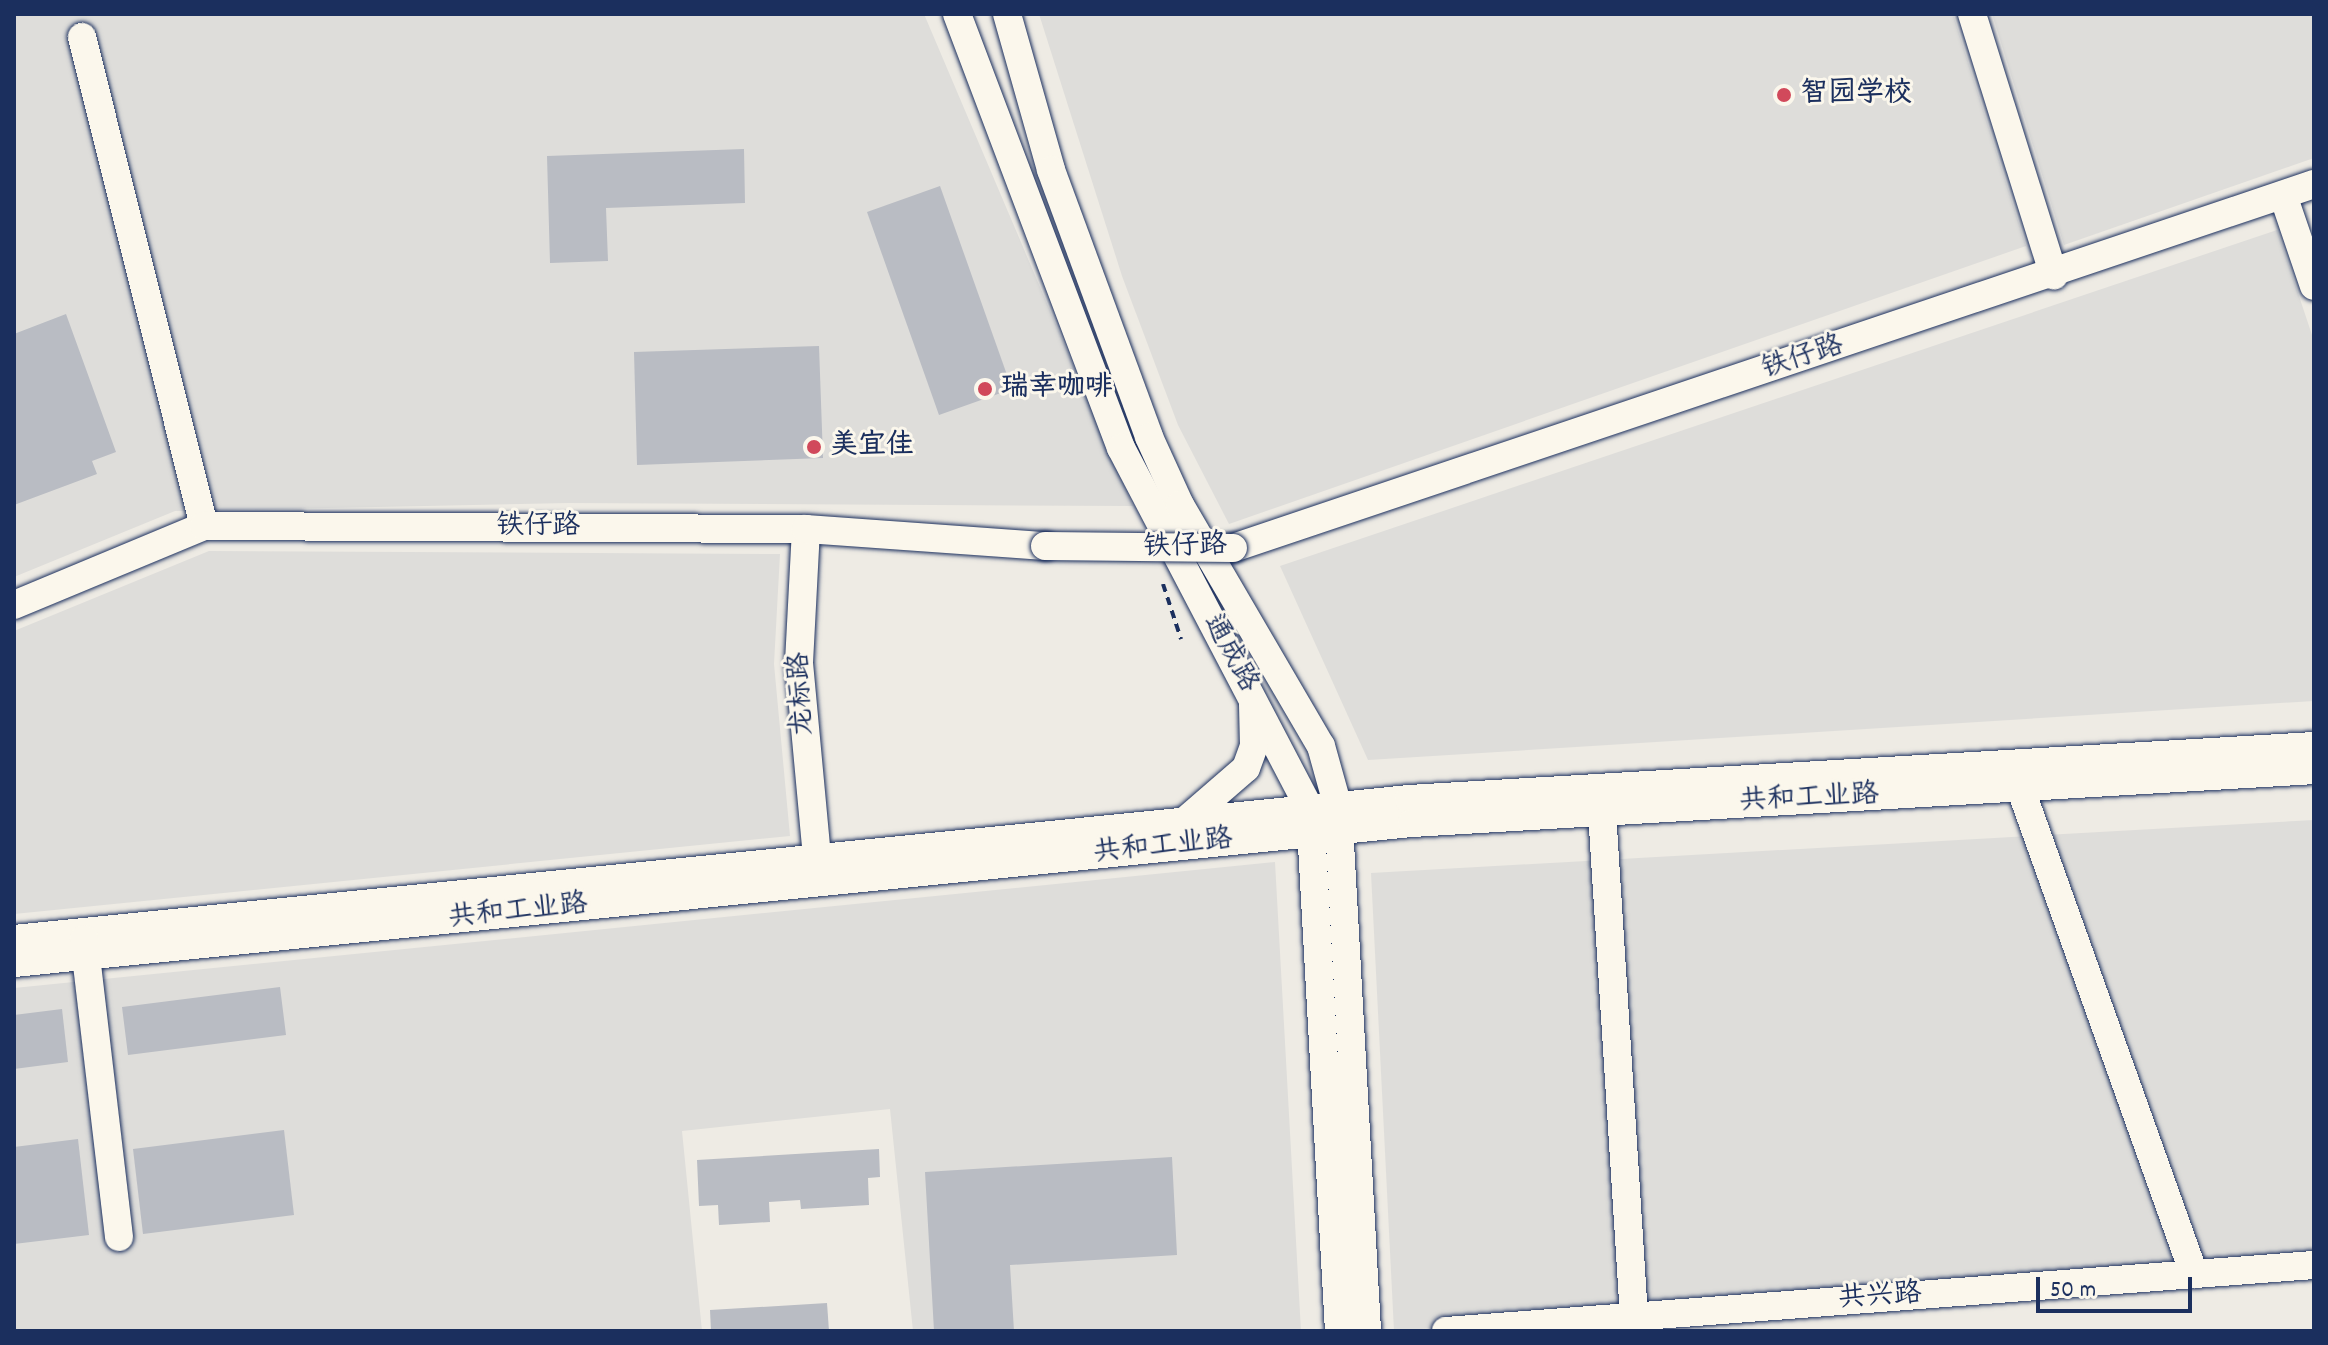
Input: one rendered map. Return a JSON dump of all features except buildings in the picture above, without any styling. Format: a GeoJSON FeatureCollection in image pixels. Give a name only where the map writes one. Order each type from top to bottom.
{"type":"FeatureCollection","features":[{"type":"Feature","properties":{"kind":"street","name":"通成路"},"geometry":{"type":"LineString","coordinates":[[957,14],[1121,448],[1250,691],[1324,820],[1367,1331]]}},
{"type":"Feature","properties":{"kind":"street","name":"通成路"},"geometry":{"type":"LineString","coordinates":[[1007,14],[1051,170],[1149,437],[1180,505],[1321,746],[1339,1331]]}},
{"type":"Feature","properties":{"kind":"street"},"geometry":{"type":"LineString","coordinates":[[1972,14],[2054,275]]}},
{"type":"Feature","properties":{"kind":"street"},"geometry":{"type":"LineString","coordinates":[[82,37],[204,526]]}},
{"type":"Feature","properties":{"kind":"street","name":"铁仔路"},"geometry":{"type":"LineString","coordinates":[[14,605],[204,526],[806,529],[1152,551],[1233,548],[2054,275],[2314,184]]}},
{"type":"Feature","properties":{"kind":"street"},"geometry":{"type":"LineString","coordinates":[[2283,195],[2314,286]]}},
{"type":"Feature","properties":{"kind":"street","name":"龙标路"},"geometry":{"type":"LineString","coordinates":[[806,529],[799,663],[817,858]]}},
{"type":"Feature","properties":{"kind":"street"},"geometry":{"type":"LineString","coordinates":[[1182,822],[1246,768],[1256,719],[1250,691]]}},
{"type":"Feature","properties":{"kind":"street","name":"共和工业路"},"geometry":{"type":"LineString","coordinates":[[14,939],[84,944],[1324,820],[2314,746]]}},
{"type":"Feature","properties":{"kind":"street","name":"共和工业路"},"geometry":{"type":"LineString","coordinates":[[14,963],[84,944],[817,858],[1182,822],[1602,812],[2314,770]]}},
{"type":"Feature","properties":{"kind":"street"},"geometry":{"type":"LineString","coordinates":[[2020,787],[2194,1274]]}},
{"type":"Feature","properties":{"kind":"street"},"geometry":{"type":"LineString","coordinates":[[1602,812],[1634,1317]]}},
{"type":"Feature","properties":{"kind":"street"},"geometry":{"type":"LineString","coordinates":[[84,944],[119,1237]]}},
{"type":"Feature","properties":{"kind":"street","name":"共兴路"},"geometry":{"type":"LineString","coordinates":[[1446,1331],[2314,1265]]}},
{"type":"Feature","properties":{"kind":"path"},"geometry":{"type":"LineString","coordinates":[[1152,551],[1181,639]]}},
{"type":"Feature","properties":{"kind":"shaded area"},"geometry":{"type":"Polygon","coordinates":[[[14,14],[924,14],[1133,506],[568,503],[175,511],[14,577],[14,14]]]}},
{"type":"Feature","properties":{"kind":"shaded area"},"geometry":{"type":"Polygon","coordinates":[[[1039,14],[1953,14],[2026,246],[1229,524],[1178,425],[1122,276],[1039,14]]]}},
{"type":"Feature","properties":{"kind":"shaded area"},"geometry":{"type":"Polygon","coordinates":[[[1992,14],[2314,14],[2314,158],[2064,245],[1992,14]]]}},
{"type":"Feature","properties":{"kind":"shaded area"},"geometry":{"type":"Polygon","coordinates":[[[2277,230],[2314,341],[2314,701],[1368,760],[1280,566],[2277,230]]]}},
{"type":"Feature","properties":{"kind":"shaded area"},"geometry":{"type":"Polygon","coordinates":[[[209,551],[780,554],[774,664],[790,836],[14,914],[14,631],[209,551]]]}},
{"type":"Feature","properties":{"kind":"shaded area"},"geometry":{"type":"Polygon","coordinates":[[[2314,820],[2314,1265],[1394,1331],[1371,873],[2314,820]]]}},
{"type":"Feature","properties":{"kind":"shaded area"},"geometry":{"type":"Polygon","coordinates":[[[1275,862],[1301,1331],[913,1331],[890,1109],[682,1131],[702,1331],[14,1331],[14,988],[1275,862]]]}},
{"type":"Feature","properties":{"kind":"place","name":"智园学校"},"geometry":{"type":"Point","coordinates":[1784,95]}},
{"type":"Feature","properties":{"kind":"place","name":"瑞幸咖啡"},"geometry":{"type":"Point","coordinates":[985,389]}},
{"type":"Feature","properties":{"kind":"place","name":"美宜佳"},"geometry":{"type":"Point","coordinates":[814,447]}}]}
